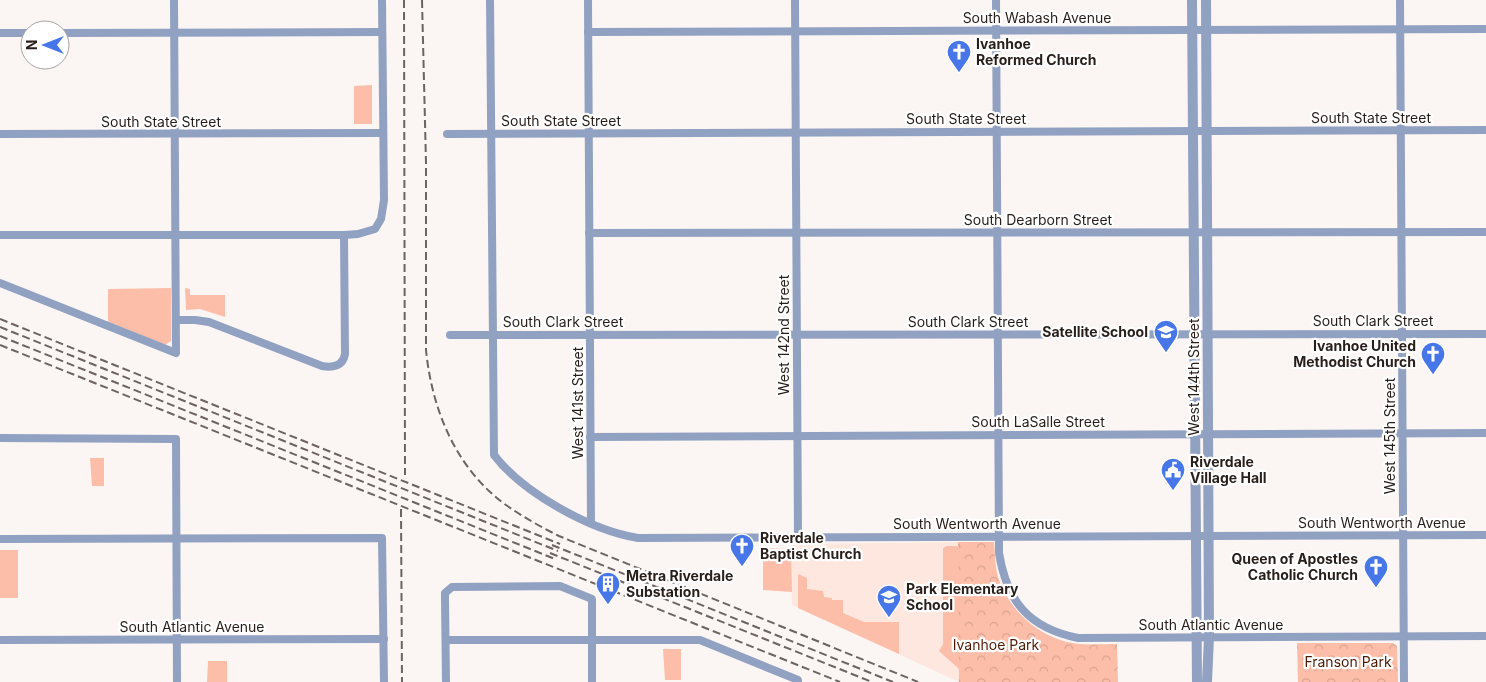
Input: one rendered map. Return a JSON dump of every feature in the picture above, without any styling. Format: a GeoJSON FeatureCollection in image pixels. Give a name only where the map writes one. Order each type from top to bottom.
{"type":"FeatureCollection","features":[{"type":"Feature","properties":{"kind":"street"},"geometry":{"type":"LineString","coordinates":[[0,283],[176,353],[174,0]]}},
{"type":"Feature","properties":{"kind":"street"},"geometry":{"type":"LineString","coordinates":[[0,235],[344,235],[370,232],[378,226],[384,200],[382,0]]}},
{"type":"Feature","properties":{"kind":"street"},"geometry":{"type":"LineString","coordinates":[[490,0],[493,335]]}},
{"type":"Feature","properties":{"kind":"street","name":"West 141st Street"},"geometry":{"type":"LineString","coordinates":[[588,0],[591,523]]}},
{"type":"Feature","properties":{"kind":"street","name":"West 142nd Street"},"geometry":{"type":"LineString","coordinates":[[794,0],[798,537]]}},
{"type":"Feature","properties":{"kind":"street","name":"South Atlantic Avenue"},"geometry":{"type":"LineString","coordinates":[[996,0],[998,537],[999,554],[1006,585],[1023,611],[1033,621],[1046,628],[1078,638],[1486,636]]}},
{"type":"Feature","properties":{"kind":"street","name":"West 144th Street"},"geometry":{"type":"LineString","coordinates":[[1192,0],[1197,682]]}},
{"type":"Feature","properties":{"kind":"street","name":"West 144th Street"},"geometry":{"type":"LineString","coordinates":[[1206,0],[1209,637],[1207,682]]}},
{"type":"Feature","properties":{"kind":"street","name":"West 145th Street"},"geometry":{"type":"LineString","coordinates":[[1400,0],[1404,682]]}},
{"type":"Feature","properties":{"kind":"street","name":"South Wabash Avenue"},"geometry":{"type":"LineString","coordinates":[[588,32],[1486,29]]}},
{"type":"Feature","properties":{"kind":"street"},"geometry":{"type":"LineString","coordinates":[[70,33],[382,32]]}},
{"type":"Feature","properties":{"kind":"street"},"geometry":{"type":"LineString","coordinates":[[0,33],[20,33]]}},
{"type":"Feature","properties":{"kind":"street","name":"South State Street"},"geometry":{"type":"LineString","coordinates":[[447,134],[1486,130]]}},
{"type":"Feature","properties":{"kind":"street","name":"South State Street"},"geometry":{"type":"LineString","coordinates":[[0,134],[383,133]]}},
{"type":"Feature","properties":{"kind":"street","name":"South Dearborn Street"},"geometry":{"type":"LineString","coordinates":[[589,233],[1486,232]]}},
{"type":"Feature","properties":{"kind":"street"},"geometry":{"type":"LineString","coordinates":[[176,320],[209,322],[322,366],[337,366],[343,361],[345,354],[344,235]]}},
{"type":"Feature","properties":{"kind":"street","name":"South Clark Street"},"geometry":{"type":"LineString","coordinates":[[450,335],[1486,334]]}},
{"type":"Feature","properties":{"kind":"street","name":"South Wentworth Avenue"},"geometry":{"type":"LineString","coordinates":[[493,335],[494,455],[512,474],[538,494],[573,516],[625,536],[638,538],[1486,535]]}},
{"type":"Feature","properties":{"kind":"street","name":"South LaSalle Street"},"geometry":{"type":"LineString","coordinates":[[590,436],[1486,433]]}},
{"type":"Feature","properties":{"kind":"street"},"geometry":{"type":"LineString","coordinates":[[0,438],[176,439],[177,682]]}},
{"type":"Feature","properties":{"kind":"street"},"geometry":{"type":"LineString","coordinates":[[0,538],[382,538],[384,682]]}},
{"type":"Feature","properties":{"kind":"street"},"geometry":{"type":"LineString","coordinates":[[446,682],[446,593],[452,587],[560,586],[592,599],[592,682]]}},
{"type":"Feature","properties":{"kind":"street","name":"South Atlantic Avenue"},"geometry":{"type":"LineString","coordinates":[[0,640],[384,639]]}},
{"type":"Feature","properties":{"kind":"street"},"geometry":{"type":"LineString","coordinates":[[446,640],[700,640],[798,681]]}},
{"type":"Feature","properties":{"kind":"shaded area","name":"Park Elementary School"},"geometry":{"type":"Polygon","coordinates":[[[958,542],[959,682],[792,605],[791,544],[958,542]]]}},
{"type":"Feature","properties":{"kind":"green space"},"geometry":{"type":"Polygon","coordinates":[[[372,85],[372,124],[354,124],[354,86],[372,85]]]}},
{"type":"Feature","properties":{"kind":"green space"},"geometry":{"type":"Polygon","coordinates":[[[171,288],[171,341],[165,345],[108,322],[108,289],[171,288]]]}},
{"type":"Feature","properties":{"kind":"green space"},"geometry":{"type":"Polygon","coordinates":[[[185,288],[190,289],[190,295],[225,295],[225,317],[200,309],[186,310],[185,288]]]}},
{"type":"Feature","properties":{"kind":"green space"},"geometry":{"type":"Polygon","coordinates":[[[90,458],[104,458],[104,486],[92,486],[90,458]]]}},
{"type":"Feature","properties":{"kind":"green space","name":"Ivanhoe Park"},"geometry":{"type":"Polygon","coordinates":[[[958,542],[994,542],[997,571],[1005,592],[1020,614],[1041,631],[1053,637],[1079,644],[1117,644],[1118,682],[959,682],[958,542]]]}},
{"type":"Feature","properties":{"kind":"green space"},"geometry":{"type":"Polygon","coordinates":[[[947,546],[985,547],[959,682],[959,669],[939,651],[943,644],[943,548],[947,546]]]}},
{"type":"Feature","properties":{"kind":"green space"},"geometry":{"type":"Polygon","coordinates":[[[763,548],[791,549],[792,592],[763,590],[763,548]]]}},
{"type":"Feature","properties":{"kind":"green space"},"geometry":{"type":"Polygon","coordinates":[[[0,550],[18,550],[18,598],[0,598],[0,550]]]}},
{"type":"Feature","properties":{"kind":"green space"},"geometry":{"type":"Polygon","coordinates":[[[798,574],[807,578],[807,589],[823,591],[824,597],[832,598],[832,600],[843,600],[843,613],[864,622],[899,622],[899,654],[798,608],[798,574]]]}},
{"type":"Feature","properties":{"kind":"green space","name":"Franson Park"},"geometry":{"type":"Polygon","coordinates":[[[1297,643],[1393,643],[1397,646],[1398,682],[1298,682],[1297,643]]]}},
{"type":"Feature","properties":{"kind":"green space"},"geometry":{"type":"Polygon","coordinates":[[[663,649],[681,649],[681,680],[665,680],[663,649]]]}},
{"type":"Feature","properties":{"kind":"green space"},"geometry":{"type":"Polygon","coordinates":[[[208,661],[227,661],[227,682],[207,682],[208,661]]]}},
{"type":"Feature","properties":{"kind":"railway"},"geometry":{"type":"LineString","coordinates":[[404,0],[405,475]]}},
{"type":"Feature","properties":{"kind":"railway"},"geometry":{"type":"LineString","coordinates":[[422,0],[426,163],[426,350],[429,372],[441,416],[460,456],[473,474],[506,505],[532,522],[559,536],[918,682]]}},
{"type":"Feature","properties":{"kind":"railway"},"geometry":{"type":"LineString","coordinates":[[0,319],[560,544]]}},
{"type":"Feature","properties":{"kind":"railway"},"geometry":{"type":"LineString","coordinates":[[0,327],[558,551]]}},
{"type":"Feature","properties":{"kind":"railway"},"geometry":{"type":"LineString","coordinates":[[0,336],[555,559]]}},
{"type":"Feature","properties":{"kind":"railway"},"geometry":{"type":"LineString","coordinates":[[0,345],[840,682]]}},
{"type":"Feature","properties":{"kind":"railway"},"geometry":{"type":"LineString","coordinates":[[401,509],[402,682]]}},
{"type":"Feature","properties":{"kind":"railway"},"geometry":{"type":"LineString","coordinates":[[552,545],[893,682]]}},
{"type":"Feature","properties":{"kind":"railway"},"geometry":{"type":"LineString","coordinates":[[550,553],[872,682]]}},
{"type":"Feature","properties":{"kind":"place","name":"Ivanhoe Reformed Church"},"geometry":{"type":"Point","coordinates":[959,73]}},
{"type":"Feature","properties":{"kind":"place","name":"Satellite School"},"geometry":{"type":"Point","coordinates":[1166,353]}},
{"type":"Feature","properties":{"kind":"place","name":"Ivanhoe United Methodist Church"},"geometry":{"type":"Point","coordinates":[1433,375]}},
{"type":"Feature","properties":{"kind":"place","name":"Riverdale Village Hall"},"geometry":{"type":"Point","coordinates":[1173,491]}},
{"type":"Feature","properties":{"kind":"place","name":"Riverdale Baptist Church"},"geometry":{"type":"Point","coordinates":[742,567]}},
{"type":"Feature","properties":{"kind":"place","name":"Queen of Apostles Catholic Church"},"geometry":{"type":"Point","coordinates":[1376,588]}},
{"type":"Feature","properties":{"kind":"place","name":"Metra Riverdale Substation"},"geometry":{"type":"Point","coordinates":[608,605]}},
{"type":"Feature","properties":{"kind":"place","name":"Park Elementary School"},"geometry":{"type":"Point","coordinates":[889,618]}}]}
